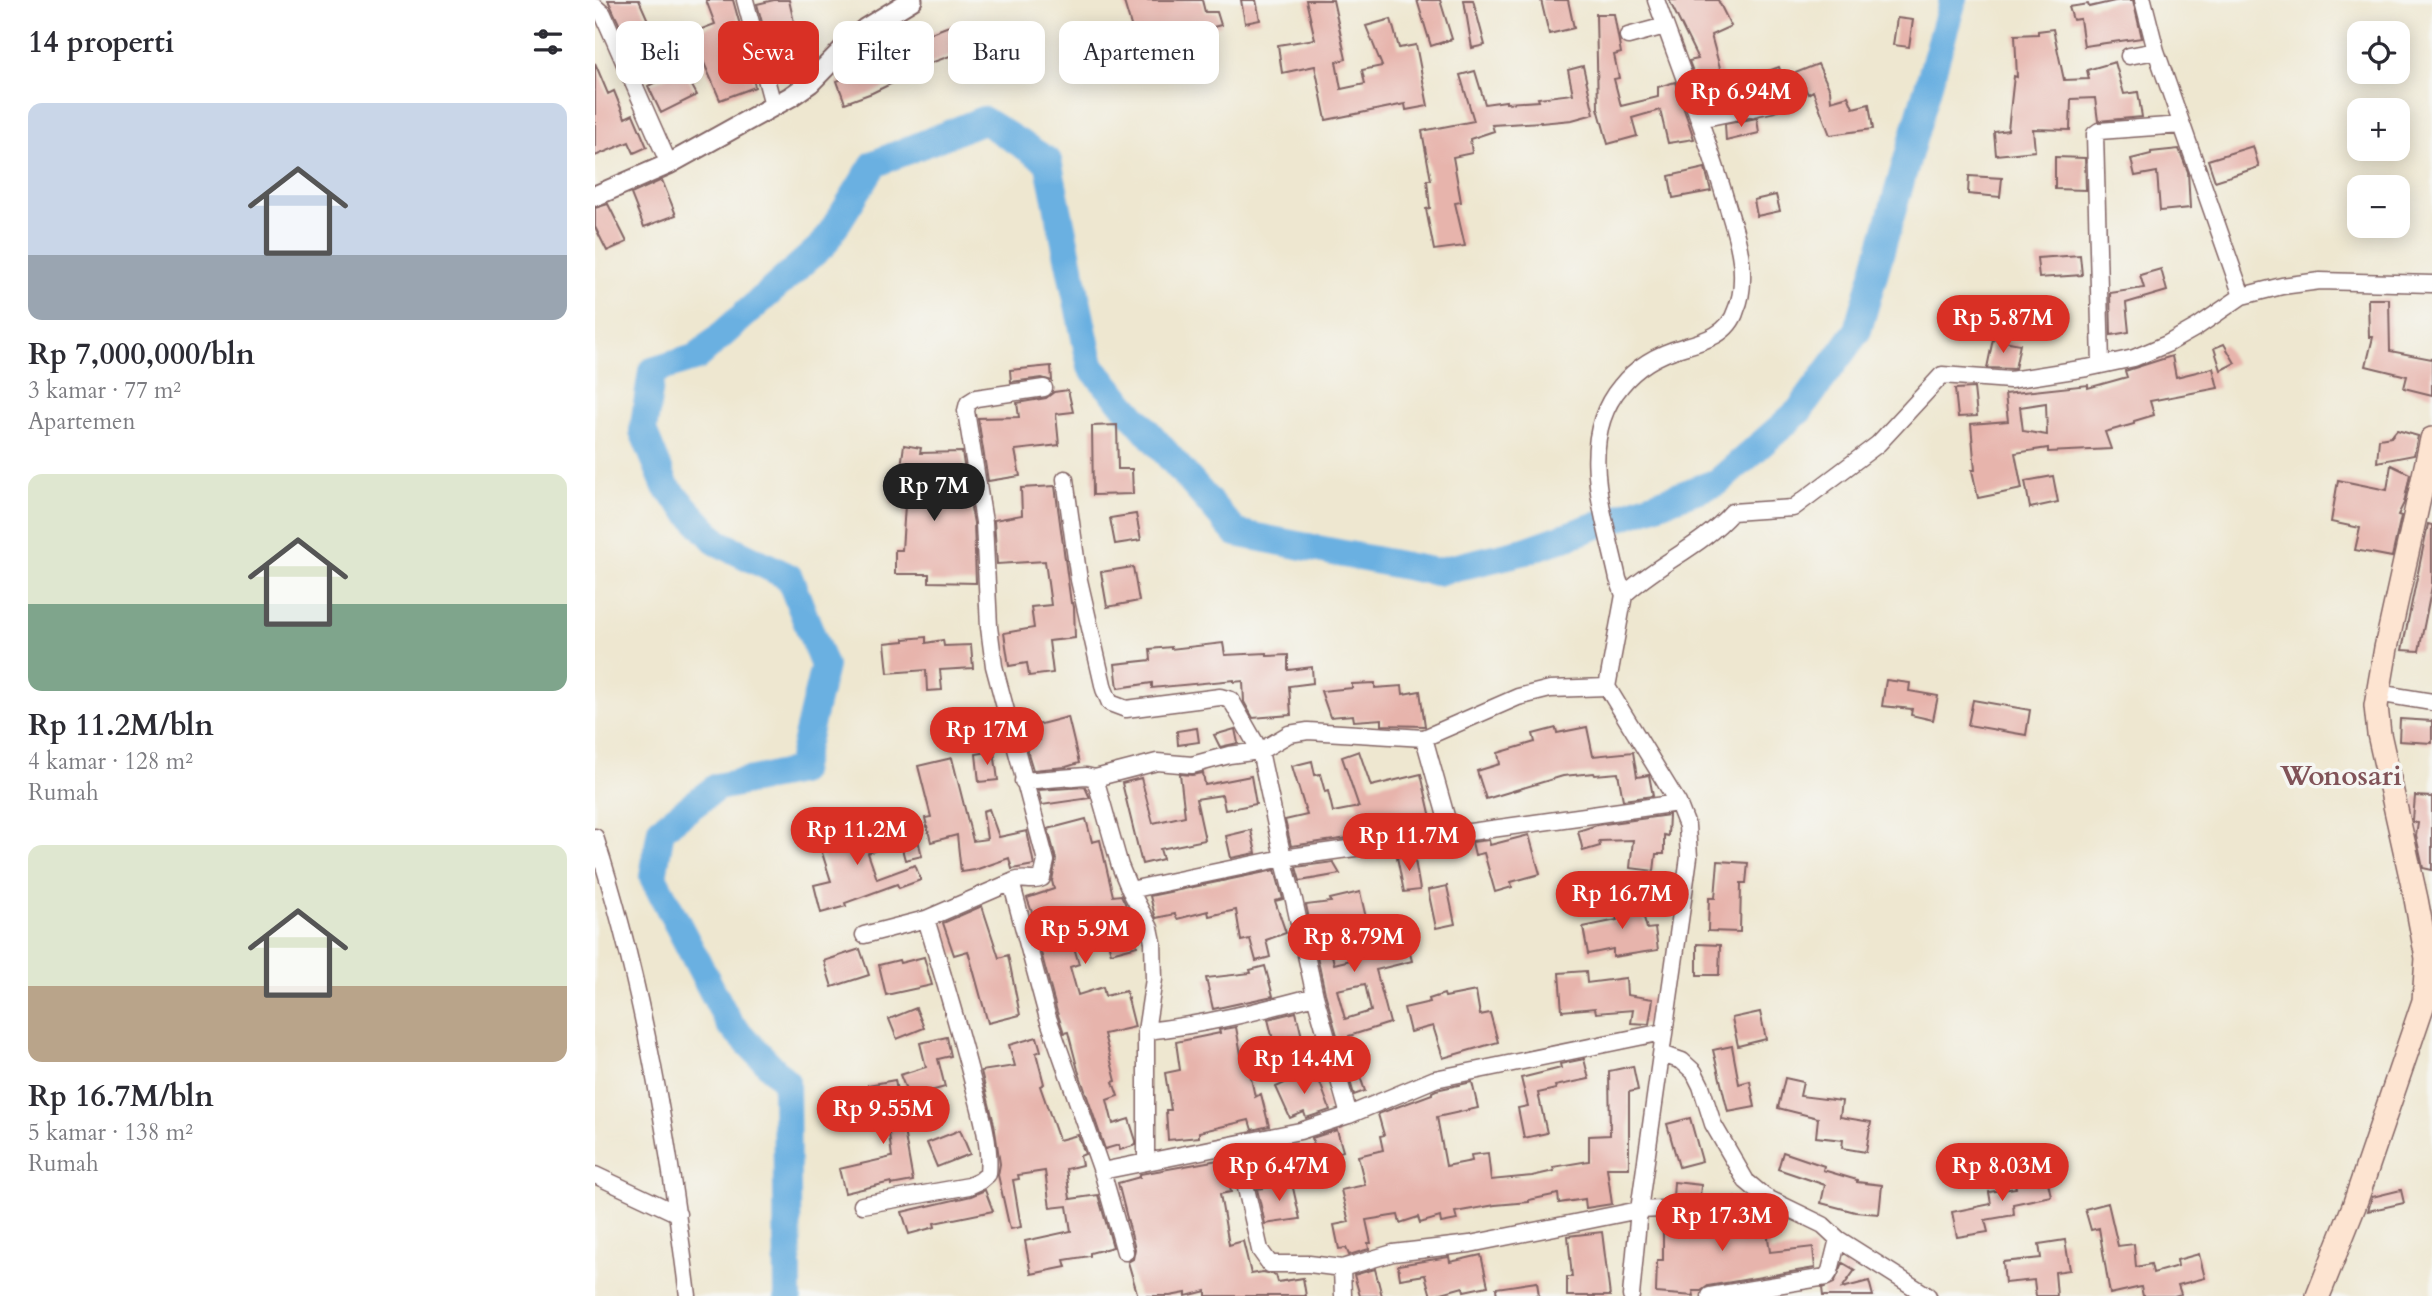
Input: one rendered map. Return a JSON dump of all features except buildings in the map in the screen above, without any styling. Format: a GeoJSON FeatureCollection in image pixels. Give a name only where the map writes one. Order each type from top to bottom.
{"type":"FeatureCollection","features":[{"type":"Feature","properties":{"kind":"main road"},"geometry":{"type":"LineString","coordinates":[[2318,1296],[2354,1206],[2428,1001],[2427,958],[2379,734],[2376,706],[2432,439]]}},
{"type":"Feature","properties":{"kind":"street"},"geometry":{"type":"LineString","coordinates":[[745,0],[773,105]]}},
{"type":"Feature","properties":{"kind":"street"},"geometry":{"type":"LineString","coordinates":[[595,196],[669,164],[810,83],[852,40],[912,0]]}},
{"type":"Feature","properties":{"kind":"street"},"geometry":{"type":"LineString","coordinates":[[1631,1296],[1652,1209],[1663,1032],[1689,857],[1688,826],[1678,803],[1607,687],[1621,587],[1597,479],[1596,442],[1601,417],[1610,398],[1643,363],[1676,349],[1706,341],[1724,330],[1733,320],[1742,277],[1736,236],[1700,118],[1656,0]]}},
{"type":"Feature","properties":{"kind":"street"},"geometry":{"type":"LineString","coordinates":[[2143,0],[2156,51],[2242,296]]}},
{"type":"Feature","properties":{"kind":"street"},"geometry":{"type":"LineString","coordinates":[[595,7],[603,15],[669,164]]}},
{"type":"Feature","properties":{"kind":"street"},"geometry":{"type":"LineString","coordinates":[[1628,36],[1665,26]]}},
{"type":"Feature","properties":{"kind":"street"},"geometry":{"type":"LineString","coordinates":[[2129,56],[2156,51]]}},
{"type":"Feature","properties":{"kind":"street"},"geometry":{"type":"LineString","coordinates":[[1700,118],[1772,104]]}},
{"type":"Feature","properties":{"kind":"street"},"geometry":{"type":"LineString","coordinates":[[2101,365],[2095,134],[2099,131],[2182,125]]}},
{"type":"Feature","properties":{"kind":"street"},"geometry":{"type":"LineString","coordinates":[[1621,587],[1694,546],[1739,512],[1793,508],[1878,444],[1942,375],[2010,380],[2134,358],[2197,327],[2242,296],[2282,286],[2321,281],[2432,284]]}},
{"type":"Feature","properties":{"kind":"street"},"geometry":{"type":"LineString","coordinates":[[864,934],[926,919],[1014,881],[1037,881],[1042,878],[1046,861],[994,666],[989,628],[984,522],[966,411],[968,403],[976,398],[1044,388]]}},
{"type":"Feature","properties":{"kind":"street"},"geometry":{"type":"LineString","coordinates":[[1065,479],[1079,580],[1104,689],[1110,703],[1126,709],[1226,698],[1234,704],[1260,751],[1315,996],[1349,1115]]}},
{"type":"Feature","properties":{"kind":"street"},"geometry":{"type":"LineString","coordinates":[[1023,781],[1086,776],[1095,778],[1157,762],[1192,765],[1229,755],[1260,751],[1289,734],[1308,731],[1424,738],[1518,697],[1550,689],[1607,687]]}},
{"type":"Feature","properties":{"kind":"street"},"geometry":{"type":"LineString","coordinates":[[2377,693],[2432,702]]}},
{"type":"Feature","properties":{"kind":"street"},"geometry":{"type":"LineString","coordinates":[[1424,738],[1451,835]]}},
{"type":"Feature","properties":{"kind":"street"},"geometry":{"type":"LineString","coordinates":[[1095,778],[1120,866],[1150,928],[1153,942],[1154,979],[1146,1031],[1146,1161]]}},
{"type":"Feature","properties":{"kind":"street"},"geometry":{"type":"LineString","coordinates":[[1130,890],[1283,858],[1678,803]]}},
{"type":"Feature","properties":{"kind":"street"},"geometry":{"type":"LineString","coordinates":[[595,838],[636,986],[659,1098],[688,1296]]}},
{"type":"Feature","properties":{"kind":"street"},"geometry":{"type":"LineString","coordinates":[[1014,881],[1014,892],[1047,1015],[1102,1171],[1125,1252]]}},
{"type":"Feature","properties":{"kind":"street"},"geometry":{"type":"LineString","coordinates":[[862,1205],[969,1186],[988,1174],[990,1161],[979,1103],[926,919]]}},
{"type":"Feature","properties":{"kind":"street"},"geometry":{"type":"LineString","coordinates":[[1146,1031],[1204,1023],[1315,996]]}},
{"type":"Feature","properties":{"kind":"street"},"geometry":{"type":"LineString","coordinates":[[1102,1171],[1300,1131],[1349,1115],[1435,1079],[1663,1032]]}},
{"type":"Feature","properties":{"kind":"street"},"geometry":{"type":"LineString","coordinates":[[1662,1054],[1682,1061],[1694,1072],[1713,1124],[1746,1181],[1765,1196],[1823,1225],[1838,1239],[1928,1296]]}},
{"type":"Feature","properties":{"kind":"street"},"geometry":{"type":"LineString","coordinates":[[1236,1144],[1255,1230],[1265,1260],[1270,1264],[1309,1264],[1342,1268],[1393,1253],[1470,1244],[1652,1209],[1734,1206]]}},
{"type":"Feature","properties":{"kind":"street"},"geometry":{"type":"LineString","coordinates":[[595,1175],[678,1214]]}},
{"type":"Feature","properties":{"kind":"street"},"geometry":{"type":"LineString","coordinates":[[1716,1296],[1826,1277],[1838,1239]]}},
{"type":"Feature","properties":{"kind":"street"},"geometry":{"type":"LineString","coordinates":[[1342,1268],[1343,1296]]}},
{"type":"Feature","properties":{"kind":"waterway"},"geometry":{"type":"LineString","coordinates":[[788,1296],[786,1082],[729,1023],[653,877],[661,829],[717,787],[799,771],[824,666],[789,577],[717,542],[666,487],[643,431],[652,371],[697,357],[824,244],[874,164],[983,120],[1048,161],[1091,367],[1236,533],[1436,572],[1525,551],[1718,482],[1799,411],[1858,330],[1953,0]]}},
{"type":"Feature","properties":{"kind":"district","name":"Wonosari"},"geometry":{"type":"Point","coordinates":[2341,776]}}]}
